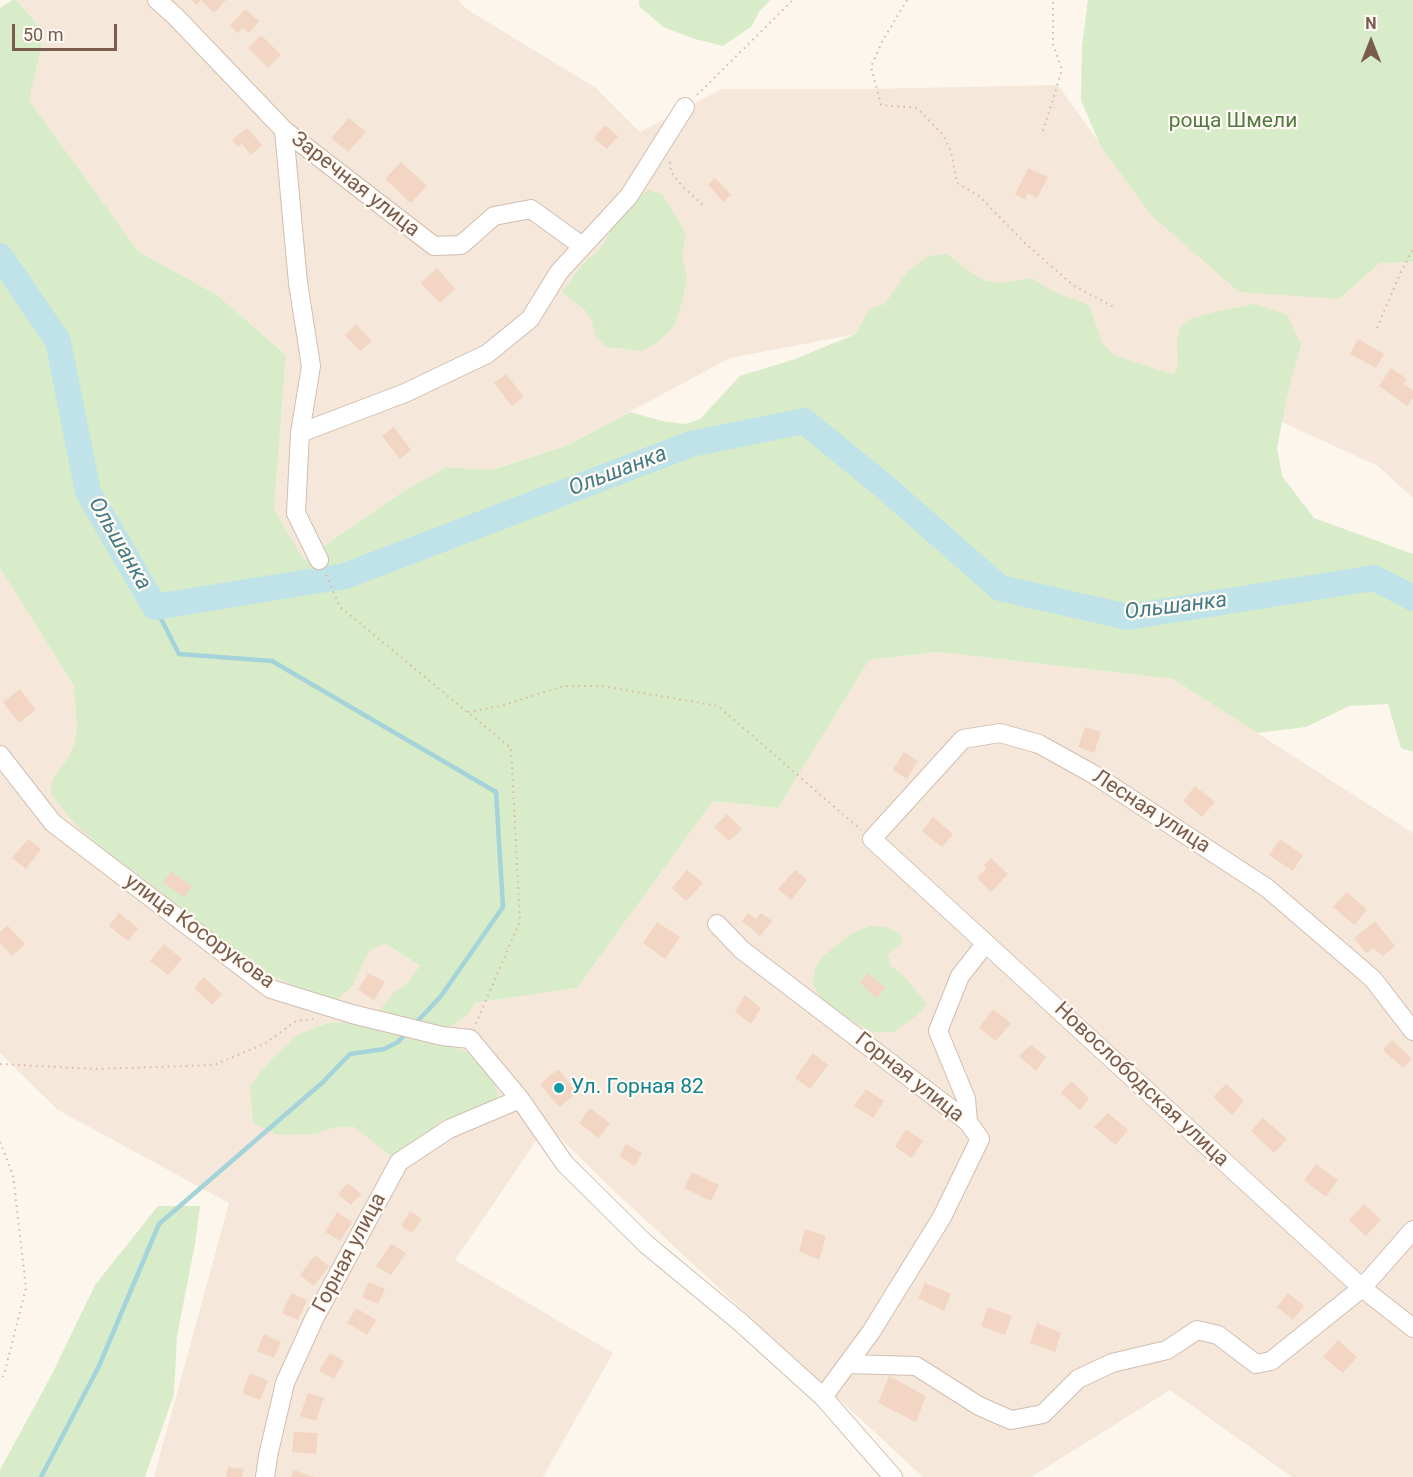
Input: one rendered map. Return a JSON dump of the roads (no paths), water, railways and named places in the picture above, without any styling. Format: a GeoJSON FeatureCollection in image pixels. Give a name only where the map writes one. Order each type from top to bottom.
{"type":"FeatureCollection","features":[{"type":"Feature","properties":{"kind":"street","name":"Заречная улица"},"geometry":{"type":"LineString","coordinates":[[157,0],[176,16],[284,130],[434,246],[461,245],[494,216],[531,209],[582,246]]}},
{"type":"Feature","properties":{"kind":"street"},"geometry":{"type":"LineString","coordinates":[[300,433],[405,393],[488,354],[530,319],[559,272],[629,196],[685,107]]}},
{"type":"Feature","properties":{"kind":"street"},"geometry":{"type":"LineString","coordinates":[[284,130],[298,283],[311,366],[300,433],[296,513],[319,561]]}},
{"type":"Feature","properties":{"kind":"street","name":"Лесная улица"},"geometry":{"type":"LineString","coordinates":[[872,839],[963,739],[1000,733],[1039,744],[1092,774],[1268,888],[1373,979],[1413,1031]]}},
{"type":"Feature","properties":{"kind":"street","name":"улица Косорукова"},"geometry":{"type":"LineString","coordinates":[[0,755],[53,823],[271,989],[352,1014],[442,1036],[470,1040],[520,1099]]}},
{"type":"Feature","properties":{"kind":"street","name":"Новослободская улица"},"geometry":{"type":"LineString","coordinates":[[872,839],[1362,1288],[1413,1328]]}},
{"type":"Feature","properties":{"kind":"street","name":"Горная улица"},"geometry":{"type":"LineString","coordinates":[[717,924],[742,950],[968,1122],[980,1139],[942,1217],[871,1332],[823,1397]]}},
{"type":"Feature","properties":{"kind":"street"},"geometry":{"type":"LineString","coordinates":[[968,1122],[966,1099],[938,1031],[960,976],[986,943]]}},
{"type":"Feature","properties":{"kind":"street"},"geometry":{"type":"LineString","coordinates":[[520,1099],[565,1164],[638,1237],[739,1321],[823,1397],[893,1477]]}},
{"type":"Feature","properties":{"kind":"street","name":"Горная улица"},"geometry":{"type":"LineString","coordinates":[[266,1477],[268,1456],[285,1383],[314,1320],[399,1162],[449,1130],[520,1099]]}},
{"type":"Feature","properties":{"kind":"street"},"geometry":{"type":"LineString","coordinates":[[848,1364],[916,1366],[979,1406],[1011,1420],[1044,1414],[1078,1379],[1112,1362],[1167,1350],[1197,1330],[1218,1335],[1256,1364],[1271,1361],[1362,1288],[1413,1230]]}},
{"type":"Feature","properties":{"kind":"waterway","name":"Ольшанка"},"geometry":{"type":"LineString","coordinates":[[0,256],[58,341],[88,492],[155,607],[345,576],[691,444],[804,421],[885,487],[1000,588],[1128,617],[1374,578],[1413,598]]}},
{"type":"Feature","properties":{"kind":"waterway"},"geometry":{"type":"LineString","coordinates":[[155,607],[179,654],[272,661],[496,792],[503,907],[441,996],[414,1025]]}},
{"type":"Feature","properties":{"kind":"waterway"},"geometry":{"type":"LineString","coordinates":[[41,1477],[99,1366],[159,1224],[323,1082],[350,1054],[384,1049],[398,1042],[408,1031]]}},
{"type":"Feature","properties":{"kind":"place","name":"Ул. Горная 82"},"geometry":{"type":"Point","coordinates":[559,1088]}},
{"type":"Feature","properties":{"kind":"park label","name":"роща Шмели"},"geometry":{"type":"Point","coordinates":[1233,122]}}]}
